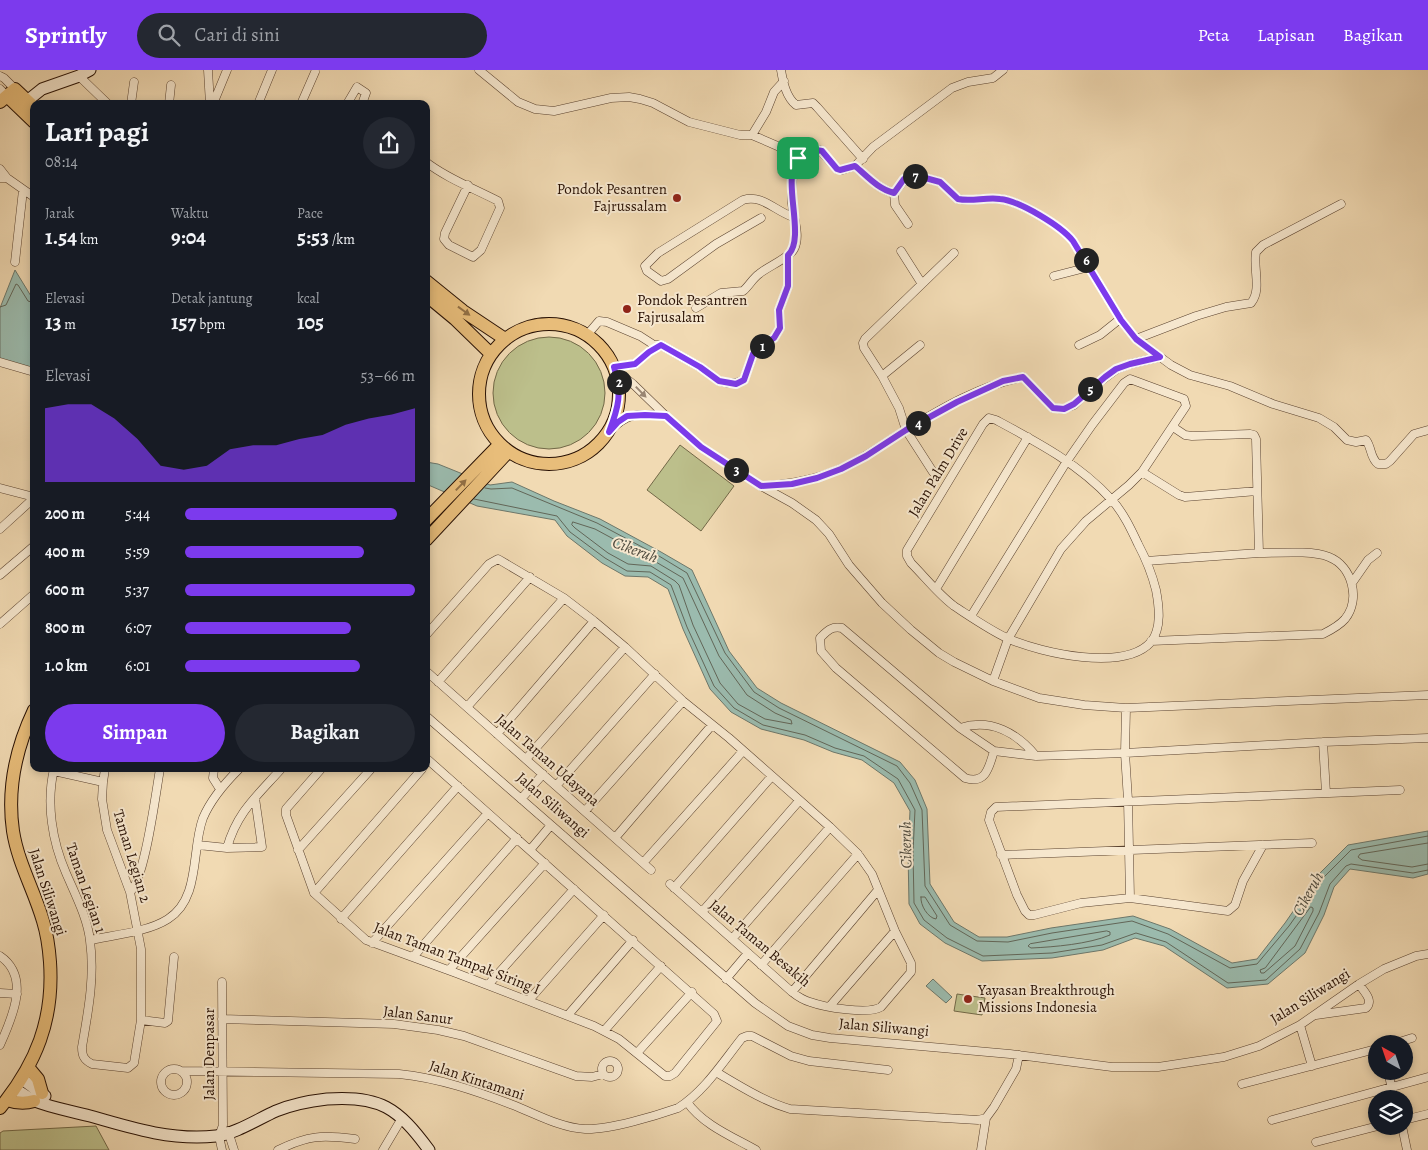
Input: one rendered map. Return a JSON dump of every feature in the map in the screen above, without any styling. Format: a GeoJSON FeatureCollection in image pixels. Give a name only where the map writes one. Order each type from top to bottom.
{"type":"FeatureCollection","features":[{"type":"Feature","properties":{"kind":"main road"},"geometry":{"type":"LineString","coordinates":[[5,94],[27,106]]}},
{"type":"Feature","properties":{"kind":"main road"},"geometry":{"type":"LineString","coordinates":[[430,283],[463,311],[505,339]]}},
{"type":"Feature","properties":{"kind":"main road"},"geometry":{"type":"LineString","coordinates":[[430,298],[455,319],[491,354]]}},
{"type":"Feature","properties":{"kind":"main road"},"geometry":{"type":"LineString","coordinates":[[554,324],[572,328],[587,335],[603,349],[615,369],[619,385],[618,409],[609,432],[594,449],[574,461],[551,465],[528,462],[503,449],[487,429],[480,411],[478,391],[482,372],[491,354],[505,339],[520,330],[537,325],[554,324]]}},
{"type":"Feature","properties":{"kind":"main road"},"geometry":{"type":"LineString","coordinates":[[430,534],[452,502],[503,449]]}},
{"type":"Feature","properties":{"kind":"main road"},"geometry":{"type":"LineString","coordinates":[[430,517],[452,502]]}},
{"type":"Feature","properties":{"kind":"main road","name":"Jalan Siliwangi"},"geometry":{"type":"LineString","coordinates":[[2,1106],[19,1084],[38,1049],[46,1020],[51,983],[44,923],[18,852],[11,807],[11,782],[18,752],[30,718]]}},
{"type":"Feature","properties":{"kind":"main road"},"geometry":{"type":"LineString","coordinates":[[2,1106],[24,1103],[38,1097],[38,1079],[28,1067]]}},
{"type":"Feature","properties":{"kind":"street"},"geometry":{"type":"LineString","coordinates":[[208,70],[212,100]]}},
{"type":"Feature","properties":{"kind":"street"},"geometry":{"type":"LineString","coordinates":[[214,100],[228,70]]}},
{"type":"Feature","properties":{"kind":"street"},"geometry":{"type":"LineString","coordinates":[[260,100],[272,70]]}},
{"type":"Feature","properties":{"kind":"street"},"geometry":{"type":"LineString","coordinates":[[479,70],[518,102],[535,109],[554,111],[612,98],[629,97],[653,103],[689,122],[740,135],[752,135],[789,151],[798,158]]}},
{"type":"Feature","properties":{"kind":"street"},"geometry":{"type":"LineString","coordinates":[[781,70],[791,101],[796,105],[813,103],[817,106],[863,159]]}},
{"type":"Feature","properties":{"kind":"street"},"geometry":{"type":"LineString","coordinates":[[798,158],[820,150],[837,169],[855,166],[873,147],[952,88],[968,82],[993,78],[1003,70]]}},
{"type":"Feature","properties":{"kind":"street"},"geometry":{"type":"LineString","coordinates":[[303,100],[315,72]]}},
{"type":"Feature","properties":{"kind":"street"},"geometry":{"type":"LineString","coordinates":[[32,100],[42,89],[85,74],[105,100]]}},
{"type":"Feature","properties":{"kind":"street"},"geometry":{"type":"LineString","coordinates":[[2,77],[5,94]]}},
{"type":"Feature","properties":{"kind":"street"},"geometry":{"type":"LineString","coordinates":[[752,135],[766,112],[774,92],[784,81]]}},
{"type":"Feature","properties":{"kind":"street"},"geometry":{"type":"LineString","coordinates":[[132,100],[134,82]]}},
{"type":"Feature","properties":{"kind":"street"},"geometry":{"type":"LineString","coordinates":[[169,100],[171,86]]}},
{"type":"Feature","properties":{"kind":"street"},"geometry":{"type":"LineString","coordinates":[[349,100],[356,87],[366,93],[363,100]]}},
{"type":"Feature","properties":{"kind":"street"},"geometry":{"type":"LineString","coordinates":[[696,308],[721,293],[743,291],[757,275],[794,249],[796,240],[793,217],[792,175],[798,158]]}},
{"type":"Feature","properties":{"kind":"street"},"geometry":{"type":"LineString","coordinates":[[855,166],[874,182],[894,193]]}},
{"type":"Feature","properties":{"kind":"street"},"geometry":{"type":"LineString","coordinates":[[430,167],[468,185],[498,201],[500,204],[500,208],[481,250],[473,257],[449,245],[444,239],[445,233],[468,185]]}},
{"type":"Feature","properties":{"kind":"street"},"geometry":{"type":"LineString","coordinates":[[0,169],[3,178],[30,194]]}},
{"type":"Feature","properties":{"kind":"street"},"geometry":{"type":"LineString","coordinates":[[908,224],[895,205],[894,193],[904,179],[918,176],[940,182],[958,199],[1002,199],[1009,201],[1048,220],[1064,231],[1078,248],[1120,319],[1136,339],[1171,366],[1190,375],[1230,386],[1273,404],[1319,418],[1334,427],[1347,440],[1356,442],[1366,440],[1370,447],[1372,458],[1378,464],[1386,464],[1390,461],[1414,434],[1428,430]]}},
{"type":"Feature","properties":{"kind":"street"},"geometry":{"type":"LineString","coordinates":[[15,262],[23,190]]}},
{"type":"Feature","properties":{"kind":"street"},"geometry":{"type":"LineString","coordinates":[[761,218],[716,244],[668,280],[661,281],[647,271],[645,266],[658,254],[743,200],[751,198],[761,200],[784,214],[793,217]]}},
{"type":"Feature","properties":{"kind":"street"},"geometry":{"type":"LineString","coordinates":[[1136,339],[1196,316],[1251,303],[1255,298],[1256,292],[1256,252],[1263,244],[1341,204]]}},
{"type":"Feature","properties":{"kind":"street"},"geometry":{"type":"LineString","coordinates":[[901,251],[922,284]]}},
{"type":"Feature","properties":{"kind":"street"},"geometry":{"type":"LineString","coordinates":[[933,472],[906,430],[898,408],[863,343],[954,253]]}},
{"type":"Feature","properties":{"kind":"street"},"geometry":{"type":"LineString","coordinates":[[587,335],[599,321],[607,322],[640,336],[654,345],[661,345],[700,367],[719,381],[736,384],[744,380],[753,354],[758,348],[774,338],[780,328],[779,310],[788,286],[788,255]]}},
{"type":"Feature","properties":{"kind":"street"},"geometry":{"type":"LineString","coordinates":[[1054,276],[1089,267]]}},
{"type":"Feature","properties":{"kind":"street"},"geometry":{"type":"LineString","coordinates":[[1079,345],[1100,335],[1120,319]]}},
{"type":"Feature","properties":{"kind":"street"},"geometry":{"type":"LineString","coordinates":[[615,369],[635,364],[661,345]]}},
{"type":"Feature","properties":{"kind":"street"},"geometry":{"type":"LineString","coordinates":[[882,376],[920,345]]}},
{"type":"Feature","properties":{"kind":"street"},"geometry":{"type":"LineString","coordinates":[[761,486],[792,484],[817,478],[841,469],[957,402],[1003,381],[1023,377],[1053,408],[1064,409],[1074,404],[1116,369],[1160,357]]}},
{"type":"Feature","properties":{"kind":"street"},"geometry":{"type":"LineString","coordinates":[[0,362],[30,371]]}},
{"type":"Feature","properties":{"kind":"street"},"geometry":{"type":"LineString","coordinates":[[615,369],[701,447],[761,486],[792,503],[824,527],[861,580],[882,603],[918,636],[954,662],[993,680],[1039,698],[1084,706],[1126,708],[1428,695]]}},
{"type":"Feature","properties":{"kind":"street"},"geometry":{"type":"LineString","coordinates":[[971,616],[1067,461],[1119,390],[1130,379],[1184,399],[1186,406],[1142,472],[1086,522],[1061,549],[1008,639],[993,680]]}},
{"type":"Feature","properties":{"kind":"street"},"geometry":{"type":"LineString","coordinates":[[609,432],[627,416],[666,416]]}},
{"type":"Feature","properties":{"kind":"street","name":"Jalan Palm Drive"},"geometry":{"type":"LineString","coordinates":[[989,418],[1028,437],[1067,461],[1091,479],[1112,500],[1132,530],[1152,575],[1159,612],[1156,633],[1151,641],[1126,656],[1089,658],[1048,651],[1008,639],[952,604],[907,556],[907,550],[917,533],[983,424],[989,418]]}},
{"type":"Feature","properties":{"kind":"street"},"geometry":{"type":"LineString","coordinates":[[1173,427],[1185,435],[1192,436],[1254,435],[1256,439],[1259,553]]}},
{"type":"Feature","properties":{"kind":"street"},"geometry":{"type":"LineString","coordinates":[[936,589],[1028,437]]}},
{"type":"Feature","properties":{"kind":"street"},"geometry":{"type":"LineString","coordinates":[[1142,472],[1185,497],[1257,491]]}},
{"type":"Feature","properties":{"kind":"street"},"geometry":{"type":"LineString","coordinates":[[0,488],[30,496]]}},
{"type":"Feature","properties":{"kind":"street"},"geometry":{"type":"LineString","coordinates":[[1,528],[30,501]]}},
{"type":"Feature","properties":{"kind":"street"},"geometry":{"type":"LineString","coordinates":[[0,575],[30,549]]}},
{"type":"Feature","properties":{"kind":"street"},"geometry":{"type":"LineString","coordinates":[[1146,561],[1259,553],[1319,554],[1331,557],[1348,574],[1352,583],[1353,602],[1346,618],[1336,628],[1322,634],[1151,641]]}},
{"type":"Feature","properties":{"kind":"street"},"geometry":{"type":"LineString","coordinates":[[1352,583],[1368,560],[1377,553]]}},
{"type":"Feature","properties":{"kind":"street"},"geometry":{"type":"LineString","coordinates":[[430,630],[489,564],[498,559],[564,598],[594,621],[830,827],[858,854],[872,874],[895,931],[830,1006]]}},
{"type":"Feature","properties":{"kind":"street"},"geometry":{"type":"LineString","coordinates":[[438,682],[530,577]]}},
{"type":"Feature","properties":{"kind":"street"},"geometry":{"type":"LineString","coordinates":[[0,624],[30,598]]}},
{"type":"Feature","properties":{"kind":"street"},"geometry":{"type":"LineString","coordinates":[[467,707],[564,598]]}},
{"type":"Feature","properties":{"kind":"street"},"geometry":{"type":"LineString","coordinates":[[497,734],[594,621]]}},
{"type":"Feature","properties":{"kind":"street"},"geometry":{"type":"LineString","coordinates":[[994,751],[988,770],[983,776],[978,780],[965,778],[836,668],[820,651],[820,638],[828,630],[837,627],[842,628],[960,728],[994,751],[1036,756],[1428,738]]}},
{"type":"Feature","properties":{"kind":"street"},"geometry":{"type":"LineString","coordinates":[[526,759],[625,647]]}},
{"type":"Feature","properties":{"kind":"street"},"geometry":{"type":"LineString","coordinates":[[556,786],[655,674]]}},
{"type":"Feature","properties":{"kind":"street","name":"Jalan Taman Udayana"},"geometry":{"type":"LineString","coordinates":[[430,675],[651,870]]}},
{"type":"Feature","properties":{"kind":"street"},"geometry":{"type":"LineString","coordinates":[[585,811],[683,700]]}},
{"type":"Feature","properties":{"kind":"street"},"geometry":{"type":"LineString","coordinates":[[1126,708],[1125,753],[1130,850],[1130,898]]}},
{"type":"Feature","properties":{"kind":"street","name":"Jalan Siliwangi"},"geometry":{"type":"LineString","coordinates":[[430,719],[726,979],[778,1020],[812,1035],[851,1041],[1019,1055],[1112,1067],[1158,1067],[1224,1057],[1259,1046],[1300,1025],[1384,969],[1416,956],[1428,954]]}},
{"type":"Feature","properties":{"kind":"street"},"geometry":{"type":"LineString","coordinates":[[960,728],[978,724],[1005,731],[1019,737],[1036,756]]}},
{"type":"Feature","properties":{"kind":"street"},"geometry":{"type":"LineString","coordinates":[[615,838],[712,725]]}},
{"type":"Feature","properties":{"kind":"street"},"geometry":{"type":"LineString","coordinates":[[1323,742],[1326,793]]}},
{"type":"Feature","properties":{"kind":"street"},"geometry":{"type":"LineString","coordinates":[[643,863],[743,751]]}},
{"type":"Feature","properties":{"kind":"street"},"geometry":{"type":"LineString","coordinates":[[430,763],[692,992],[636,1053]]}},
{"type":"Feature","properties":{"kind":"street","name":"Taman Legian 1"},"geometry":{"type":"LineString","coordinates":[[54,772],[50,798],[54,839],[59,857],[76,892],[90,940],[92,982],[82,1056],[87,1062],[92,1064],[128,1068]]}},
{"type":"Feature","properties":{"kind":"street","name":"Taman Legian 1"},"geometry":{"type":"LineString","coordinates":[[62,772],[103,782]]}},
{"type":"Feature","properties":{"kind":"street","name":"Taman Legian 2"},"geometry":{"type":"LineString","coordinates":[[105,772],[102,799],[107,830],[130,892],[138,930],[141,957],[141,1020],[134,1063],[128,1068]]}},
{"type":"Feature","properties":{"kind":"street"},"geometry":{"type":"LineString","coordinates":[[130,892],[135,887],[142,869],[159,772]]}},
{"type":"Feature","properties":{"kind":"street"},"geometry":{"type":"LineString","coordinates":[[214,772],[213,778],[220,789]]}},
{"type":"Feature","properties":{"kind":"street"},"geometry":{"type":"LineString","coordinates":[[90,940],[160,924],[177,912],[183,904],[193,873],[203,818],[220,789],[236,772]]}},
{"type":"Feature","properties":{"kind":"street"},"geometry":{"type":"LineString","coordinates":[[227,848],[235,824],[278,772]]}},
{"type":"Feature","properties":{"kind":"street","name":"Jalan Taman Tampak Siring I"},"geometry":{"type":"LineString","coordinates":[[319,772],[286,809],[286,815],[314,893],[358,934],[372,943],[449,970],[604,1030],[665,1076],[675,1073],[717,1021],[714,1014],[692,992]]}},
{"type":"Feature","properties":{"kind":"street"},"geometry":{"type":"LineString","coordinates":[[298,850],[368,772]]}},
{"type":"Feature","properties":{"kind":"street"},"geometry":{"type":"LineString","coordinates":[[314,893],[419,772]]}},
{"type":"Feature","properties":{"kind":"street"},"geometry":{"type":"LineString","coordinates":[[521,799],[543,774]]}},
{"type":"Feature","properties":{"kind":"street","name":"Jalan Taman Besakih"},"geometry":{"type":"LineString","coordinates":[[772,776],[672,886],[792,992],[809,1002],[870,1011],[876,1011],[881,1008],[911,972],[910,962],[895,931]]}},
{"type":"Feature","properties":{"kind":"street"},"geometry":{"type":"LineString","coordinates":[[341,919],[458,786]]}},
{"type":"Feature","properties":{"kind":"street"},"geometry":{"type":"LineString","coordinates":[[1263,845],[1243,881],[1235,905],[1228,911],[1130,898],[1081,903],[1034,915],[1025,912],[1001,855],[989,820],[991,812],[996,807],[1400,790]]}},
{"type":"Feature","properties":{"kind":"street"},"geometry":{"type":"LineString","coordinates":[[198,845],[227,848],[262,847],[255,798]]}},
{"type":"Feature","properties":{"kind":"street"},"geometry":{"type":"LineString","coordinates":[[702,912],[799,801]]}},
{"type":"Feature","properties":{"kind":"street"},"geometry":{"type":"LineString","coordinates":[[372,943],[488,813]]}},
{"type":"Feature","properties":{"kind":"street"},"geometry":{"type":"LineString","coordinates":[[530,850],[551,825]]}},
{"type":"Feature","properties":{"kind":"street"},"geometry":{"type":"LineString","coordinates":[[732,939],[830,827]]}},
{"type":"Feature","properties":{"kind":"street"},"geometry":{"type":"LineString","coordinates":[[413,958],[516,838]]}},
{"type":"Feature","properties":{"kind":"street"},"geometry":{"type":"LineString","coordinates":[[1001,855],[1312,843]]}},
{"type":"Feature","properties":{"kind":"street"},"geometry":{"type":"LineString","coordinates":[[761,965],[858,854]]}},
{"type":"Feature","properties":{"kind":"street"},"geometry":{"type":"LineString","coordinates":[[449,970],[545,863]]}},
{"type":"Feature","properties":{"kind":"street"},"geometry":{"type":"LineString","coordinates":[[488,985],[574,889]]}},
{"type":"Feature","properties":{"kind":"street"},"geometry":{"type":"LineString","coordinates":[[792,992],[878,890]]}},
{"type":"Feature","properties":{"kind":"street"},"geometry":{"type":"LineString","coordinates":[[528,1000],[604,915]]}},
{"type":"Feature","properties":{"kind":"street"},"geometry":{"type":"LineString","coordinates":[[568,1015],[633,940]]}},
{"type":"Feature","properties":{"kind":"street"},"geometry":{"type":"LineString","coordinates":[[726,979],[748,953]]}},
{"type":"Feature","properties":{"kind":"street"},"geometry":{"type":"LineString","coordinates":[[0,956],[13,969],[17,984],[17,994],[8,1028],[0,1045]]}},
{"type":"Feature","properties":{"kind":"street"},"geometry":{"type":"LineString","coordinates":[[141,1020],[165,1023],[168,1021],[174,957]]}},
{"type":"Feature","properties":{"kind":"street"},"geometry":{"type":"LineString","coordinates":[[604,1030],[661,966]]}},
{"type":"Feature","properties":{"kind":"street","name":"Jalan Denpasar"},"geometry":{"type":"LineString","coordinates":[[222,982],[224,1131]]}},
{"type":"Feature","properties":{"kind":"street"},"geometry":{"type":"LineString","coordinates":[[1314,1016],[1366,1008],[1370,999],[1359,984]]}},
{"type":"Feature","properties":{"kind":"street"},"geometry":{"type":"LineString","coordinates":[[0,993],[17,994]]}},
{"type":"Feature","properties":{"kind":"street","name":"Jalan Sanur"},"geometry":{"type":"LineString","coordinates":[[222,1019],[410,1025],[464,1036],[576,1076],[592,1077],[603,1074]]}},
{"type":"Feature","properties":{"kind":"street"},"geometry":{"type":"LineString","coordinates":[[1300,1025],[1312,1066]]}},
{"type":"Feature","properties":{"kind":"street","name":"Jalan Kintamani"},"geometry":{"type":"LineString","coordinates":[[181,1071],[399,1074],[432,1078],[489,1096],[569,1126],[587,1129],[606,1127],[665,1113],[678,1108],[687,1102],[716,1072],[742,1038],[747,1036],[752,1036],[791,1056],[809,1061],[888,1070]]}},
{"type":"Feature","properties":{"kind":"street"},"geometry":{"type":"LineString","coordinates":[[1242,1084],[1368,1050]]}},
{"type":"Feature","properties":{"kind":"street"},"geometry":{"type":"LineString","coordinates":[[981,1150],[986,1118],[1016,1069],[1019,1055]]}},
{"type":"Feature","properties":{"kind":"street"},"geometry":{"type":"LineString","coordinates":[[716,1072],[749,1092],[790,1109],[960,1120],[986,1118]]}},
{"type":"Feature","properties":{"kind":"street"},"geometry":{"type":"LineString","coordinates":[[1272,1120],[1428,1077]]}},
{"type":"Feature","properties":{"kind":"street"},"geometry":{"type":"LineString","coordinates":[[1390,1080],[1392,1090]]}},
{"type":"Feature","properties":{"kind":"street"},"geometry":{"type":"LineString","coordinates":[[19,1084],[38,1097],[58,1107],[155,1133],[180,1137],[224,1131],[290,1105],[329,1099],[353,1098],[374,1101],[402,1118],[411,1126],[429,1150]]}},
{"type":"Feature","properties":{"kind":"street"},"geometry":{"type":"LineString","coordinates":[[687,1102],[692,1109],[707,1121],[756,1150]]}},
{"type":"Feature","properties":{"kind":"street"},"geometry":{"type":"LineString","coordinates":[[1413,1118],[1428,1114]]}},
{"type":"Feature","properties":{"kind":"street"},"geometry":{"type":"LineString","coordinates":[[383,1150],[402,1118]]}},
{"type":"Feature","properties":{"kind":"street"},"geometry":{"type":"LineString","coordinates":[[1316,1142],[1368,1129]]}},
{"type":"Feature","properties":{"kind":"street"},"geometry":{"type":"LineString","coordinates":[[222,1150],[224,1131]]}},
{"type":"Feature","properties":{"kind":"street"},"geometry":{"type":"LineString","coordinates":[[224,1131],[234,1150]]}},
{"type":"Feature","properties":{"kind":"street"},"geometry":{"type":"LineString","coordinates":[[1404,1135],[1407,1150]]}},
{"type":"Feature","properties":{"kind":"street"},"geometry":{"type":"LineString","coordinates":[[278,1150],[308,1137],[355,1139]]}},
{"type":"Feature","properties":{"kind":"green space"},"geometry":{"type":"Polygon","coordinates":[[[549,337],[571,341],[589,353],[601,371],[605,393],[601,415],[589,433],[571,445],[549,449],[527,445],[509,433],[497,415],[493,393],[497,371],[509,353],[527,341],[549,337]]]}},
{"type":"Feature","properties":{"kind":"green space"},"geometry":{"type":"Polygon","coordinates":[[[680,445],[734,486],[701,531],[647,490],[680,445]]]}},
{"type":"Feature","properties":{"kind":"green space"},"geometry":{"type":"Polygon","coordinates":[[[957,994],[985,998],[982,1015],[954,1011],[957,994]]]}},
{"type":"Feature","properties":{"kind":"green space"},"geometry":{"type":"Polygon","coordinates":[[[96,1126],[109,1150],[0,1150],[0,1133],[3,1131],[96,1126]]]}},
{"type":"Feature","properties":{"kind":"water"},"geometry":{"type":"Polygon","coordinates":[[[15,270],[30,294],[30,370],[0,362],[0,308],[15,270]]]}},
{"type":"Feature","properties":{"kind":"water","name":"Cikeruh"},"geometry":{"type":"Polygon","coordinates":[[[430,463],[438,464],[490,485],[512,482],[600,519],[692,570],[729,651],[757,688],[781,703],[900,762],[915,780],[927,809],[930,884],[954,922],[979,937],[1007,937],[1051,928],[1133,916],[1170,929],[1232,963],[1257,959],[1319,874],[1348,845],[1428,831],[1428,874],[1413,878],[1350,869],[1334,887],[1324,915],[1305,953],[1268,984],[1227,988],[1164,946],[1135,938],[1103,950],[1052,958],[982,961],[945,943],[920,924],[909,904],[908,852],[910,811],[894,783],[862,760],[833,752],[804,740],[761,729],[731,712],[710,689],[683,629],[668,589],[648,577],[625,576],[602,563],[567,536],[555,520],[477,506],[430,486],[430,463]]]}},
{"type":"Feature","properties":{"kind":"water"},"geometry":{"type":"Polygon","coordinates":[[[933,979],[952,997],[946,1003],[926,986],[933,979]]]}},
{"type":"Feature","properties":{"kind":"place","name":"Pondok Pesantren Fajrussalam"},"geometry":{"type":"Point","coordinates":[677,198]}},
{"type":"Feature","properties":{"kind":"place","name":"Pondok Pesantren Fajrusalam"},"geometry":{"type":"Point","coordinates":[627,309]}},
{"type":"Feature","properties":{"kind":"place","name":"Yayasan Breakthrough Missions Indonesia"},"geometry":{"type":"Point","coordinates":[968,999]}},
{"type":"Feature","properties":{"kind":"route"},"geometry":{"type":"LineString","coordinates":[[820,150],[837,169],[855,166],[874,182],[894,193],[904,179],[918,176],[940,182],[958,199],[1002,199],[1048,220],[1064,231],[1073,241],[1120,319],[1136,339],[1160,357],[1116,369],[1074,404],[1064,409],[1053,408],[1043,400],[1023,377],[1003,381],[957,402],[841,469],[817,478],[792,484],[761,486],[701,447],[666,416],[627,416],[609,432],[618,409],[619,385],[614,367],[635,364],[640,358],[661,345],[700,367],[719,381],[736,384],[744,380],[753,354],[778,333],[780,328],[779,310],[788,286],[788,255],[794,249],[796,240],[792,204],[792,175],[798,158],[820,150]]}}]}
